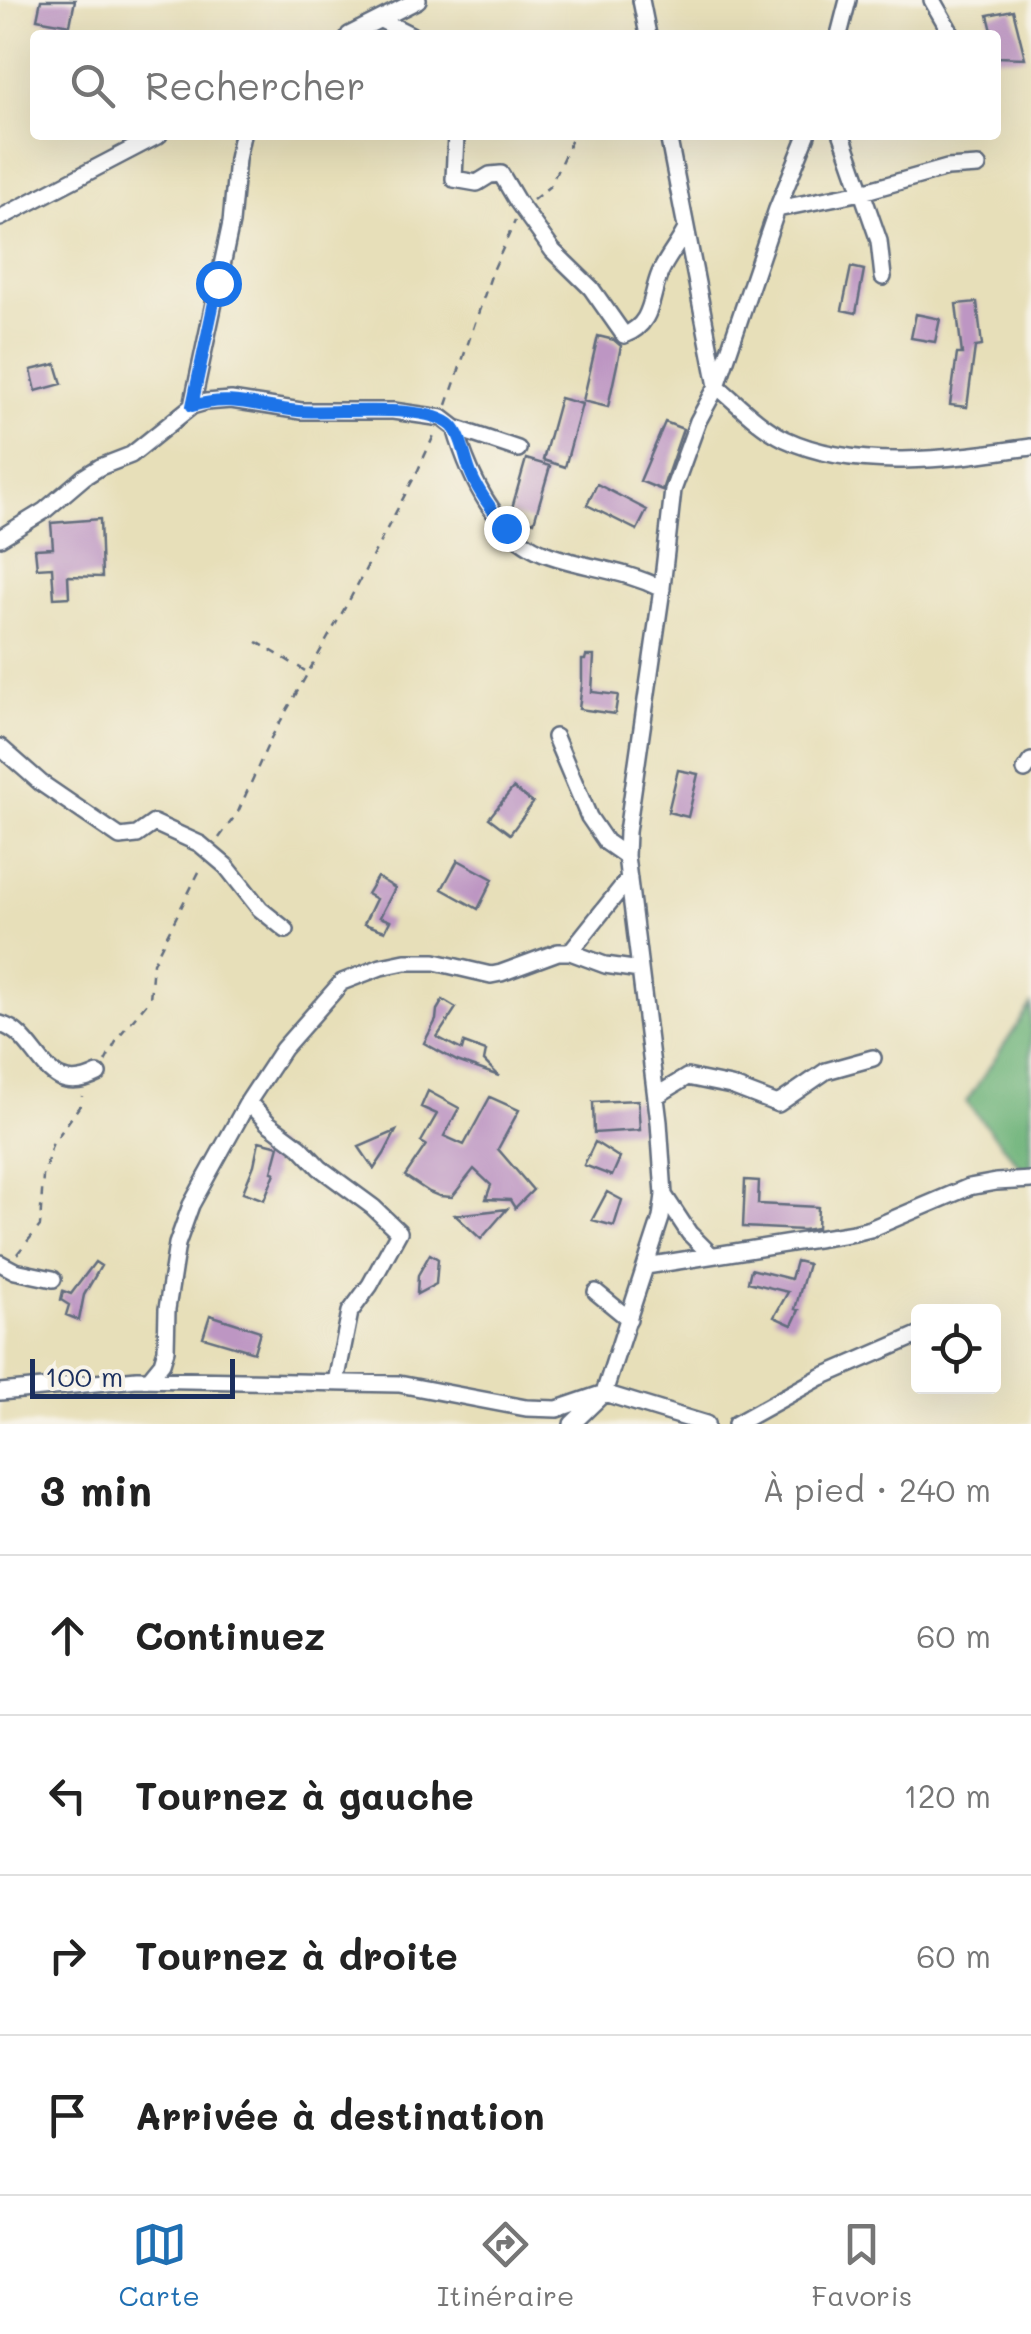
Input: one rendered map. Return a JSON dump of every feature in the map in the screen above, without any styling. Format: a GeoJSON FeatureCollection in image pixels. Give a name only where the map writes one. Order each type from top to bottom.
{"type":"FeatureCollection","features":[{"type":"Feature","properties":{"kind":"street"},"geometry":{"type":"LineString","coordinates":[[360,30],[418,0]]}},
{"type":"Feature","properties":{"kind":"street"},"geometry":{"type":"LineString","coordinates":[[642,0],[647,30]]}},
{"type":"Feature","properties":{"kind":"street"},"geometry":{"type":"LineString","coordinates":[[840,30],[848,0]]}},
{"type":"Feature","properties":{"kind":"street"},"geometry":{"type":"LineString","coordinates":[[932,0],[949,30]]}},
{"type":"Feature","properties":{"kind":"street"},"geometry":{"type":"LineString","coordinates":[[381,20],[401,30]]}},
{"type":"Feature","properties":{"kind":"street"},"geometry":{"type":"LineString","coordinates":[[0,218],[149,140]]}},
{"type":"Feature","properties":{"kind":"street"},"geometry":{"type":"LineString","coordinates":[[192,406],[231,224],[241,140]]}},
{"type":"Feature","properties":{"kind":"street"},"geometry":{"type":"LineString","coordinates":[[456,140],[454,179],[477,184],[501,174],[553,251],[590,288],[624,336],[634,332],[652,307],[659,274],[686,229]]}},
{"type":"Feature","properties":{"kind":"street"},"geometry":{"type":"LineString","coordinates":[[669,140],[717,386],[781,437],[827,454],[874,460],[969,456],[1031,446]]}},
{"type":"Feature","properties":{"kind":"street"},"geometry":{"type":"LineString","coordinates":[[572,1424],[604,1392],[661,1218],[664,1195],[656,1096],[626,856],[673,490],[698,420],[717,386],[777,209],[805,140]]}},
{"type":"Feature","properties":{"kind":"street"},"geometry":{"type":"LineString","coordinates":[[844,140],[879,241],[883,277]]}},
{"type":"Feature","properties":{"kind":"street"},"geometry":{"type":"LineString","coordinates":[[777,209],[862,192],[948,168],[978,166]]}},
{"type":"Feature","properties":{"kind":"street"},"geometry":{"type":"LineString","coordinates":[[0,538],[44,511],[84,477],[131,455],[192,406],[206,402],[231,400],[301,411],[393,412],[449,423],[518,448]]}},
{"type":"Feature","properties":{"kind":"street"},"geometry":{"type":"LineString","coordinates":[[449,423],[472,477],[506,528],[546,554],[618,571],[662,589]]}},
{"type":"Feature","properties":{"kind":"street"},"geometry":{"type":"LineString","coordinates":[[555,737],[589,817],[606,842],[626,856]]}},
{"type":"Feature","properties":{"kind":"street"},"geometry":{"type":"LineString","coordinates":[[0,747],[42,783],[120,837],[137,835],[154,824],[200,844],[226,866],[260,909],[286,930]]}},
{"type":"Feature","properties":{"kind":"street"},"geometry":{"type":"LineString","coordinates":[[570,952],[629,878]]}},
{"type":"Feature","properties":{"kind":"street"},"geometry":{"type":"LineString","coordinates":[[149,1379],[162,1364],[166,1350],[167,1309],[177,1244],[191,1205],[248,1102],[283,1049],[342,982],[404,962],[435,962],[501,973],[558,952],[640,970]]}},
{"type":"Feature","properties":{"kind":"street"},"geometry":{"type":"LineString","coordinates":[[0,1024],[15,1029],[50,1074],[84,1081],[98,1074]]}},
{"type":"Feature","properties":{"kind":"street"},"geometry":{"type":"LineString","coordinates":[[656,1096],[686,1077],[730,1086],[778,1104],[826,1071],[873,1058]]}},
{"type":"Feature","properties":{"kind":"street"},"geometry":{"type":"LineString","coordinates":[[248,1102],[398,1232],[370,1285],[350,1312],[336,1382]]}},
{"type":"Feature","properties":{"kind":"street"},"geometry":{"type":"LineString","coordinates":[[646,1266],[854,1233],[969,1187],[1031,1180]]}},
{"type":"Feature","properties":{"kind":"street"},"geometry":{"type":"LineString","coordinates":[[664,1195],[689,1233],[710,1254]]}},
{"type":"Feature","properties":{"kind":"street"},"geometry":{"type":"LineString","coordinates":[[3,1264],[15,1271],[52,1279]]}},
{"type":"Feature","properties":{"kind":"street"},"geometry":{"type":"LineString","coordinates":[[596,1292],[629,1319]]}},
{"type":"Feature","properties":{"kind":"street"},"geometry":{"type":"LineString","coordinates":[[736,1424],[822,1377],[911,1338]]}},
{"type":"Feature","properties":{"kind":"street"},"geometry":{"type":"LineString","coordinates":[[162,1364],[174,1380]]}},
{"type":"Feature","properties":{"kind":"street"},"geometry":{"type":"LineString","coordinates":[[0,1392],[149,1379],[336,1382],[398,1384],[526,1408],[558,1409],[604,1392],[706,1424]]}},
{"type":"Feature","properties":{"kind":"path"},"geometry":{"type":"LineString","coordinates":[[3,1264],[40,1226],[43,1176],[52,1145],[81,1104],[84,1087],[98,1074],[120,1036],[150,999],[153,963],[209,852],[238,812],[256,768],[308,672],[418,470],[449,423],[506,236],[522,208],[550,186],[572,140]]}},
{"type":"Feature","properties":{"kind":"path"},"geometry":{"type":"LineString","coordinates":[[257,642],[308,672]]}},
{"type":"Feature","properties":{"kind":"green space"},"geometry":{"type":"Polygon","coordinates":[[[1031,1005],[1031,1179],[966,1102],[1031,1005]]]}},
{"type":"Feature","properties":{"kind":"building"},"geometry":{"type":"Polygon","coordinates":[[[41,0],[75,0],[70,25],[37,19],[41,0]]]}},
{"type":"Feature","properties":{"kind":"building"},"geometry":{"type":"Polygon","coordinates":[[[1013,10],[1025,58],[1001,57],[1001,30],[992,30],[988,15],[1013,10]]]}},
{"type":"Feature","properties":{"kind":"building"},"geometry":{"type":"Polygon","coordinates":[[[851,267],[864,270],[856,313],[842,310],[851,267]]]}},
{"type":"Feature","properties":{"kind":"building"},"geometry":{"type":"Polygon","coordinates":[[[977,302],[982,346],[975,347],[967,407],[950,405],[957,354],[962,354],[956,304],[977,302]]]}},
{"type":"Feature","properties":{"kind":"building"},"geometry":{"type":"Polygon","coordinates":[[[916,314],[940,319],[935,342],[911,338],[916,314]]]}},
{"type":"Feature","properties":{"kind":"building"},"geometry":{"type":"Polygon","coordinates":[[[598,336],[621,346],[608,407],[583,401],[598,336]]]}},
{"type":"Feature","properties":{"kind":"building"},"geometry":{"type":"Polygon","coordinates":[[[56,364],[62,384],[36,391],[31,370],[56,364]]]}},
{"type":"Feature","properties":{"kind":"building"},"geometry":{"type":"Polygon","coordinates":[[[560,398],[582,404],[565,467],[543,460],[560,398]]]}},
{"type":"Feature","properties":{"kind":"building"},"geometry":{"type":"Polygon","coordinates":[[[665,422],[683,429],[662,490],[640,481],[665,422]]]}},
{"type":"Feature","properties":{"kind":"building"},"geometry":{"type":"Polygon","coordinates":[[[526,459],[550,466],[534,522],[510,515],[526,459]]]}},
{"type":"Feature","properties":{"kind":"building"},"geometry":{"type":"Polygon","coordinates":[[[597,484],[647,510],[637,530],[587,505],[597,484]]]}},
{"type":"Feature","properties":{"kind":"building"},"geometry":{"type":"Polygon","coordinates":[[[100,519],[102,577],[68,576],[69,597],[54,598],[52,567],[37,568],[35,549],[53,548],[51,523],[100,519]]]}},
{"type":"Feature","properties":{"kind":"building"},"geometry":{"type":"Polygon","coordinates":[[[594,656],[592,692],[618,695],[615,714],[579,709],[582,660],[594,656]]]}},
{"type":"Feature","properties":{"kind":"building"},"geometry":{"type":"Polygon","coordinates":[[[678,770],[698,774],[688,817],[668,812],[678,770]]]}},
{"type":"Feature","properties":{"kind":"building"},"geometry":{"type":"Polygon","coordinates":[[[513,788],[533,803],[510,834],[489,818],[513,788]]]}},
{"type":"Feature","properties":{"kind":"building"},"geometry":{"type":"Polygon","coordinates":[[[458,860],[493,879],[478,909],[442,889],[458,860]]]}},
{"type":"Feature","properties":{"kind":"building"},"geometry":{"type":"Polygon","coordinates":[[[377,877],[395,888],[380,917],[390,921],[385,931],[364,924],[376,899],[367,894],[377,877]]]}},
{"type":"Feature","properties":{"kind":"building"},"geometry":{"type":"Polygon","coordinates":[[[443,1000],[456,1008],[437,1037],[462,1050],[464,1043],[486,1051],[484,1061],[499,1076],[457,1061],[424,1043],[443,1000]]]}},
{"type":"Feature","properties":{"kind":"building"},"geometry":{"type":"Polygon","coordinates":[[[428,1091],[459,1108],[444,1136],[464,1145],[490,1097],[519,1110],[498,1149],[533,1190],[515,1208],[510,1200],[486,1199],[491,1185],[474,1169],[452,1197],[429,1192],[405,1176],[426,1145],[421,1142],[437,1114],[421,1107],[428,1091]]]}},
{"type":"Feature","properties":{"kind":"building"},"geometry":{"type":"Polygon","coordinates":[[[638,1100],[640,1130],[594,1133],[593,1102],[638,1100]]]}},
{"type":"Feature","properties":{"kind":"building"},"geometry":{"type":"Polygon","coordinates":[[[396,1131],[384,1154],[374,1169],[359,1147],[396,1131]]]}},
{"type":"Feature","properties":{"kind":"building"},"geometry":{"type":"Polygon","coordinates":[[[259,1141],[279,1146],[272,1172],[275,1173],[264,1200],[243,1192],[259,1141]]]}},
{"type":"Feature","properties":{"kind":"building"},"geometry":{"type":"Polygon","coordinates":[[[595,1142],[620,1158],[612,1176],[584,1165],[595,1142]]]}},
{"type":"Feature","properties":{"kind":"building"},"geometry":{"type":"Polygon","coordinates":[[[745,1180],[759,1181],[758,1204],[818,1207],[817,1228],[743,1227],[745,1180]]]}},
{"type":"Feature","properties":{"kind":"building"},"geometry":{"type":"Polygon","coordinates":[[[607,1192],[622,1200],[614,1226],[592,1220],[607,1192]]]}},
{"type":"Feature","properties":{"kind":"building"},"geometry":{"type":"Polygon","coordinates":[[[507,1209],[481,1239],[455,1215],[491,1211],[507,1209]]]}},
{"type":"Feature","properties":{"kind":"building"},"geometry":{"type":"Polygon","coordinates":[[[430,1254],[438,1259],[436,1284],[417,1294],[418,1275],[430,1254]]]}},
{"type":"Feature","properties":{"kind":"building"},"geometry":{"type":"Polygon","coordinates":[[[796,1261],[808,1264],[792,1325],[774,1317],[788,1292],[748,1282],[751,1269],[791,1279],[796,1261]]]}},
{"type":"Feature","properties":{"kind":"building"},"geometry":{"type":"Polygon","coordinates":[[[95,1262],[101,1266],[84,1295],[79,1320],[66,1315],[69,1305],[61,1300],[63,1291],[71,1294],[95,1262]]]}},
{"type":"Feature","properties":{"kind":"building"},"geometry":{"type":"Polygon","coordinates":[[[210,1315],[260,1331],[254,1352],[203,1337],[210,1315]]]}},
{"type":"Feature","properties":{"kind":"route"},"geometry":{"type":"LineString","coordinates":[[218,283],[192,406],[231,400],[301,411],[393,412],[442,418],[455,428],[472,477],[506,528]]}}]}
